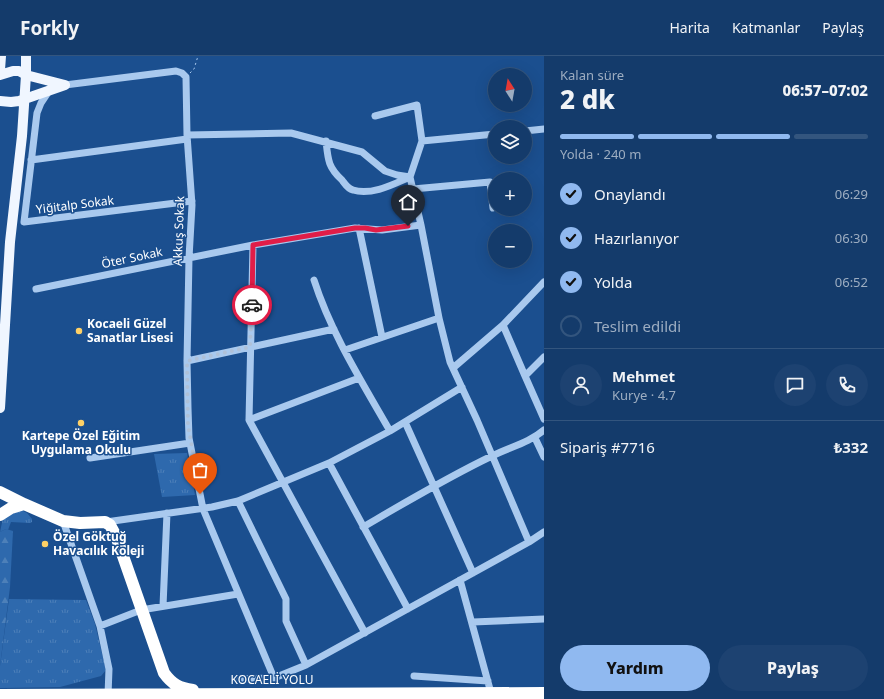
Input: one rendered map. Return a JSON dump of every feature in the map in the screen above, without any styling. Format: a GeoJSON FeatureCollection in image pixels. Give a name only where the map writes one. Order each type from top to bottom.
{"type":"FeatureCollection","features":[{"type":"Feature","properties":{"kind":"highway"},"geometry":{"type":"LineString","coordinates":[[0,492],[63,521],[80,523],[105,522],[113,529],[164,673],[164,680],[159,688],[150,692],[122,695]]}},
{"type":"Feature","properties":{"kind":"highway"},"geometry":{"type":"LineString","coordinates":[[0,500],[24,504]]}},
{"type":"Feature","properties":{"kind":"highway"},"geometry":{"type":"LineString","coordinates":[[0,515],[11,508],[24,504]]}},
{"type":"Feature","properties":{"kind":"highway"},"geometry":{"type":"LineString","coordinates":[[164,673],[174,684],[186,689],[264,694]]}},
{"type":"Feature","properties":{"kind":"highway","name":"KOCAELİ YOLU"},"geometry":{"type":"LineString","coordinates":[[0,695],[264,694],[490,687],[544,693]]}},
{"type":"Feature","properties":{"kind":"main road"},"geometry":{"type":"LineString","coordinates":[[0,70],[1,56]]}},
{"type":"Feature","properties":{"kind":"main road"},"geometry":{"type":"LineString","coordinates":[[0,408],[11,230],[22,136],[26,56]]}},
{"type":"Feature","properties":{"kind":"main road"},"geometry":{"type":"LineString","coordinates":[[0,75],[13,70],[65,85]]}},
{"type":"Feature","properties":{"kind":"main road"},"geometry":{"type":"LineString","coordinates":[[0,101],[11,102],[65,85]]}},
{"type":"Feature","properties":{"kind":"street"},"geometry":{"type":"LineString","coordinates":[[65,85],[176,71],[182,73],[186,77]]}},
{"type":"Feature","properties":{"kind":"street","name":"Akkuş Sokak"},"geometry":{"type":"LineString","coordinates":[[186,77],[187,137],[192,201],[189,258],[187,361],[188,425],[190,443],[203,509],[274,678]]}},
{"type":"Feature","properties":{"kind":"street","name":"Yiğitalp Sokak"},"geometry":{"type":"LineString","coordinates":[[49,90],[40,103],[37,113],[24,222],[192,201]]}},
{"type":"Feature","properties":{"kind":"street"},"geometry":{"type":"LineString","coordinates":[[375,116],[417,105],[422,141],[410,177],[446,350],[529,542]]}},
{"type":"Feature","properties":{"kind":"street"},"geometry":{"type":"LineString","coordinates":[[532,130],[544,129]]}},
{"type":"Feature","properties":{"kind":"street"},"geometry":{"type":"LineString","coordinates":[[31,160],[187,137],[291,133],[362,152],[385,171],[392,174],[410,177]]}},
{"type":"Feature","properties":{"kind":"street"},"geometry":{"type":"LineString","coordinates":[[422,141],[488,135]]}},
{"type":"Feature","properties":{"kind":"street"},"geometry":{"type":"LineString","coordinates":[[326,142],[329,163],[333,171],[352,190],[373,190],[395,184],[410,177]]}},
{"type":"Feature","properties":{"kind":"street"},"geometry":{"type":"LineString","coordinates":[[413,189],[488,182]]}},
{"type":"Feature","properties":{"kind":"street"},"geometry":{"type":"LineString","coordinates":[[11,230],[24,222]]}},
{"type":"Feature","properties":{"kind":"street","name":"Öter Sokak"},"geometry":{"type":"LineString","coordinates":[[36,289],[253,245],[359,228],[382,230],[421,225]]}},
{"type":"Feature","properties":{"kind":"street"},"geometry":{"type":"LineString","coordinates":[[359,228],[382,337]]}},
{"type":"Feature","properties":{"kind":"street"},"geometry":{"type":"LineString","coordinates":[[253,245],[249,420],[365,633]]}},
{"type":"Feature","properties":{"kind":"street"},"geometry":{"type":"LineString","coordinates":[[314,280],[322,305],[334,329],[390,431]]}},
{"type":"Feature","properties":{"kind":"street"},"geometry":{"type":"LineString","coordinates":[[453,368],[503,325],[544,282]]}},
{"type":"Feature","properties":{"kind":"street"},"geometry":{"type":"LineString","coordinates":[[345,350],[439,318]]}},
{"type":"Feature","properties":{"kind":"street"},"geometry":{"type":"LineString","coordinates":[[503,325],[544,419]]}},
{"type":"Feature","properties":{"kind":"street"},"geometry":{"type":"LineString","coordinates":[[187,361],[334,329]]}},
{"type":"Feature","properties":{"kind":"street"},"geometry":{"type":"LineString","coordinates":[[525,376],[544,357]]}},
{"type":"Feature","properties":{"kind":"street"},"geometry":{"type":"LineString","coordinates":[[249,420],[360,378]]}},
{"type":"Feature","properties":{"kind":"street"},"geometry":{"type":"LineString","coordinates":[[105,522],[203,509],[238,501],[329,463],[390,431],[462,387]]}},
{"type":"Feature","properties":{"kind":"street"},"geometry":{"type":"LineString","coordinates":[[405,422],[473,573]]}},
{"type":"Feature","properties":{"kind":"street"},"geometry":{"type":"LineString","coordinates":[[363,526],[434,486],[493,456],[535,438],[544,430]]}},
{"type":"Feature","properties":{"kind":"street"},"geometry":{"type":"LineString","coordinates":[[535,438],[544,457]]}},
{"type":"Feature","properties":{"kind":"street"},"geometry":{"type":"LineString","coordinates":[[90,458],[190,443]]}},
{"type":"Feature","properties":{"kind":"street"},"geometry":{"type":"LineString","coordinates":[[329,463],[408,609]]}},
{"type":"Feature","properties":{"kind":"street"},"geometry":{"type":"LineString","coordinates":[[238,501],[286,599],[286,620],[306,665]]}},
{"type":"Feature","properties":{"kind":"street"},"geometry":{"type":"LineString","coordinates":[[163,606],[167,513]]}},
{"type":"Feature","properties":{"kind":"street"},"geometry":{"type":"LineString","coordinates":[[63,521],[100,626],[109,670],[108,695]]}},
{"type":"Feature","properties":{"kind":"street"},"geometry":{"type":"LineString","coordinates":[[240,679],[274,678],[306,665],[529,542],[544,532]]}},
{"type":"Feature","properties":{"kind":"street"},"geometry":{"type":"LineString","coordinates":[[414,676],[490,687],[460,580]]}},
{"type":"Feature","properties":{"kind":"street"},"geometry":{"type":"LineString","coordinates":[[100,626],[141,610],[238,594]]}},
{"type":"Feature","properties":{"kind":"street"},"geometry":{"type":"LineString","coordinates":[[473,622],[544,618]]}},
{"type":"Feature","properties":{"kind":"path"},"geometry":{"type":"LineString","coordinates":[[186,77],[194,69],[198,56]]}},
{"type":"Feature","properties":{"kind":"green space"},"geometry":{"type":"Polygon","coordinates":[[[187,453],[195,495],[162,497],[154,454],[187,453]]]}},
{"type":"Feature","properties":{"kind":"green space"},"geometry":{"type":"Polygon","coordinates":[[[21,510],[27,513],[32,519],[32,522],[11,522],[8,530],[6,529],[0,532],[3,518],[21,510]]]}},
{"type":"Feature","properties":{"kind":"green space"},"geometry":{"type":"Polygon","coordinates":[[[6,529],[13,531],[10,587],[0,666],[0,532],[6,529]]]}},
{"type":"Feature","properties":{"kind":"green space"},"geometry":{"type":"Polygon","coordinates":[[[9,599],[86,600],[95,624],[106,670],[101,676],[60,687],[0,688],[0,666],[9,599]]]}},
{"type":"Feature","properties":{"kind":"tunnel"},"geometry":{"type":"LineString","coordinates":[[274,678],[274,697]]}},
{"type":"Feature","properties":{"kind":"way so far"},"geometry":{"type":"LineString","coordinates":[[200,494],[188,425],[187,361],[250,347],[252,305]]}},
{"type":"Feature","properties":{"kind":"place","name":"Kocaeli Güzel Sanatlar Lisesi"},"geometry":{"type":"Point","coordinates":[79,331]}},
{"type":"Feature","properties":{"kind":"place","name":"Kartepe Özel Eğitim Uygulama Okulu"},"geometry":{"type":"Point","coordinates":[81,423]}},
{"type":"Feature","properties":{"kind":"place","name":"Özel Göktuğ Havacılık Koleji"},"geometry":{"type":"Point","coordinates":[45,544]}},
{"type":"Feature","properties":{"kind":"route"},"geometry":{"type":"LineString","coordinates":[[252,305],[253,245],[355,228],[382,230],[408,226]]}}]}
